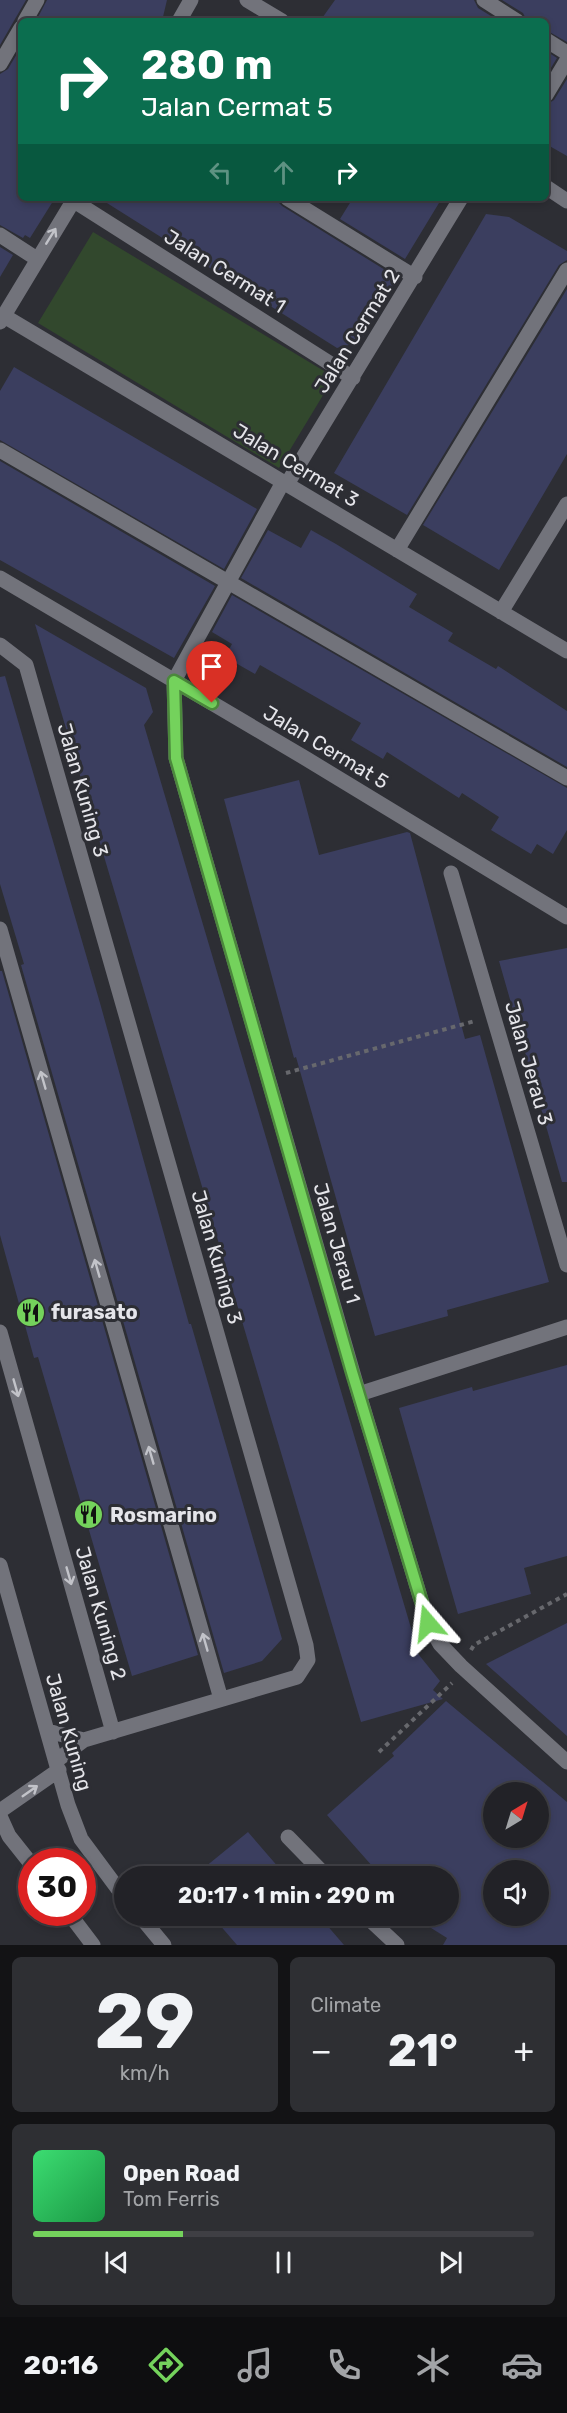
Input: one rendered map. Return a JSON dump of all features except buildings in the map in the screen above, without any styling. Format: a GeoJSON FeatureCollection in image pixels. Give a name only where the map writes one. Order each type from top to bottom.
{"type":"FeatureCollection","features":[{"type":"Feature","properties":{"kind":"street"},"geometry":{"type":"LineString","coordinates":[[27,18],[37,0]]}},
{"type":"Feature","properties":{"kind":"street"},"geometry":{"type":"LineString","coordinates":[[181,18],[191,0]]}},
{"type":"Feature","properties":{"kind":"street"},"geometry":{"type":"LineString","coordinates":[[484,0],[512,18]]}},
{"type":"Feature","properties":{"kind":"street"},"geometry":{"type":"LineString","coordinates":[[255,2],[274,18]]}},
{"type":"Feature","properties":{"kind":"street"},"geometry":{"type":"LineString","coordinates":[[0,64],[18,33]]}},
{"type":"Feature","properties":{"kind":"street"},"geometry":{"type":"LineString","coordinates":[[549,42],[567,53]]}},
{"type":"Feature","properties":{"kind":"street"},"geometry":{"type":"LineString","coordinates":[[549,90],[567,60]]}},
{"type":"Feature","properties":{"kind":"street"},"geometry":{"type":"LineString","coordinates":[[549,188],[567,201]]}},
{"type":"Feature","properties":{"kind":"street"},"geometry":{"type":"LineString","coordinates":[[2,319],[73,201]]}},
{"type":"Feature","properties":{"kind":"street","name":"Jalan Cermat 1"},"geometry":{"type":"LineString","coordinates":[[77,201],[353,378]]}},
{"type":"Feature","properties":{"kind":"street"},"geometry":{"type":"LineString","coordinates":[[292,201],[415,277]]}},
{"type":"Feature","properties":{"kind":"street","name":"Jalan Cermat 2"},"geometry":{"type":"LineString","coordinates":[[174,681],[227,582],[285,483],[353,378],[459,201]]}},
{"type":"Feature","properties":{"kind":"street"},"geometry":{"type":"LineString","coordinates":[[0,236],[37,259]]}},
{"type":"Feature","properties":{"kind":"street"},"geometry":{"type":"LineString","coordinates":[[397,550],[567,270]]}},
{"type":"Feature","properties":{"kind":"street","name":"Jalan Cermat 3"},"geometry":{"type":"LineString","coordinates":[[2,319],[285,483],[567,651]]}},
{"type":"Feature","properties":{"kind":"street"},"geometry":{"type":"LineString","coordinates":[[0,450],[567,778]]}},
{"type":"Feature","properties":{"kind":"street"},"geometry":{"type":"LineString","coordinates":[[501,612],[567,504]]}},
{"type":"Feature","properties":{"kind":"street","name":"Jalan Cermat 5"},"geometry":{"type":"LineString","coordinates":[[0,578],[566,914]]}},
{"type":"Feature","properties":{"kind":"street","name":"Jalan Kuning 3"},"geometry":{"type":"LineString","coordinates":[[0,645],[26,665],[306,1645],[308,1660],[297,1677],[84,1740],[0,1814]]}},
{"type":"Feature","properties":{"kind":"street","name":"Jalan Jerau 1"},"geometry":{"type":"LineString","coordinates":[[174,681],[176,758],[359,1394],[428,1623],[440,1644],[463,1668],[567,1762]]}},
{"type":"Feature","properties":{"kind":"street","name":"Jalan Jerau 3"},"geometry":{"type":"LineString","coordinates":[[451,873],[567,1264]]}},
{"type":"Feature","properties":{"kind":"street"},"geometry":{"type":"LineString","coordinates":[[0,929],[221,1699]]}},
{"type":"Feature","properties":{"kind":"street"},"geometry":{"type":"LineString","coordinates":[[359,1394],[567,1327]]}},
{"type":"Feature","properties":{"kind":"street","name":"Jalan Kuning 2"},"geometry":{"type":"LineString","coordinates":[[0,1332],[113,1732]]}},
{"type":"Feature","properties":{"kind":"street","name":"Jalan Kuning"},"geometry":{"type":"LineString","coordinates":[[0,1565],[68,1805],[81,1839],[114,1884]]}},
{"type":"Feature","properties":{"kind":"street","name":"Jalan Kuning 3"},"geometry":{"type":"LineString","coordinates":[[47,1731],[84,1740]]}},
{"type":"Feature","properties":{"kind":"street"},"geometry":{"type":"LineString","coordinates":[[0,1814],[9,1836],[19,1848]]}},
{"type":"Feature","properties":{"kind":"street"},"geometry":{"type":"LineString","coordinates":[[288,1837],[316,1866]]}},
{"type":"Feature","properties":{"kind":"street"},"geometry":{"type":"LineString","coordinates":[[79,1926],[93,1945]]}},
{"type":"Feature","properties":{"kind":"street"},"geometry":{"type":"LineString","coordinates":[[148,1926],[164,1945]]}},
{"type":"Feature","properties":{"kind":"street"},"geometry":{"type":"LineString","coordinates":[[377,1926],[397,1945]]}},
{"type":"Feature","properties":{"kind":"path"},"geometry":{"type":"LineString","coordinates":[[267,1078],[494,1016]]}},
{"type":"Feature","properties":{"kind":"path"},"geometry":{"type":"LineString","coordinates":[[379,1752],[463,1668],[474,1645],[567,1594]]}},
{"type":"Feature","properties":{"kind":"green space"},"geometry":{"type":"Polygon","coordinates":[[[93,232],[334,377],[279,468],[38,323],[93,232]]]}},
{"type":"Feature","properties":{"kind":"place","name":"furasato"},"geometry":{"type":"Point","coordinates":[30,1312]}},
{"type":"Feature","properties":{"kind":"place","name":"Rosmarino"},"geometry":{"type":"Point","coordinates":[89,1515]}},
{"type":"Feature","properties":{"kind":"route"},"geometry":{"type":"LineString","coordinates":[[212,703],[174,681],[176,758],[352,1372],[428,1623]]}}]}
